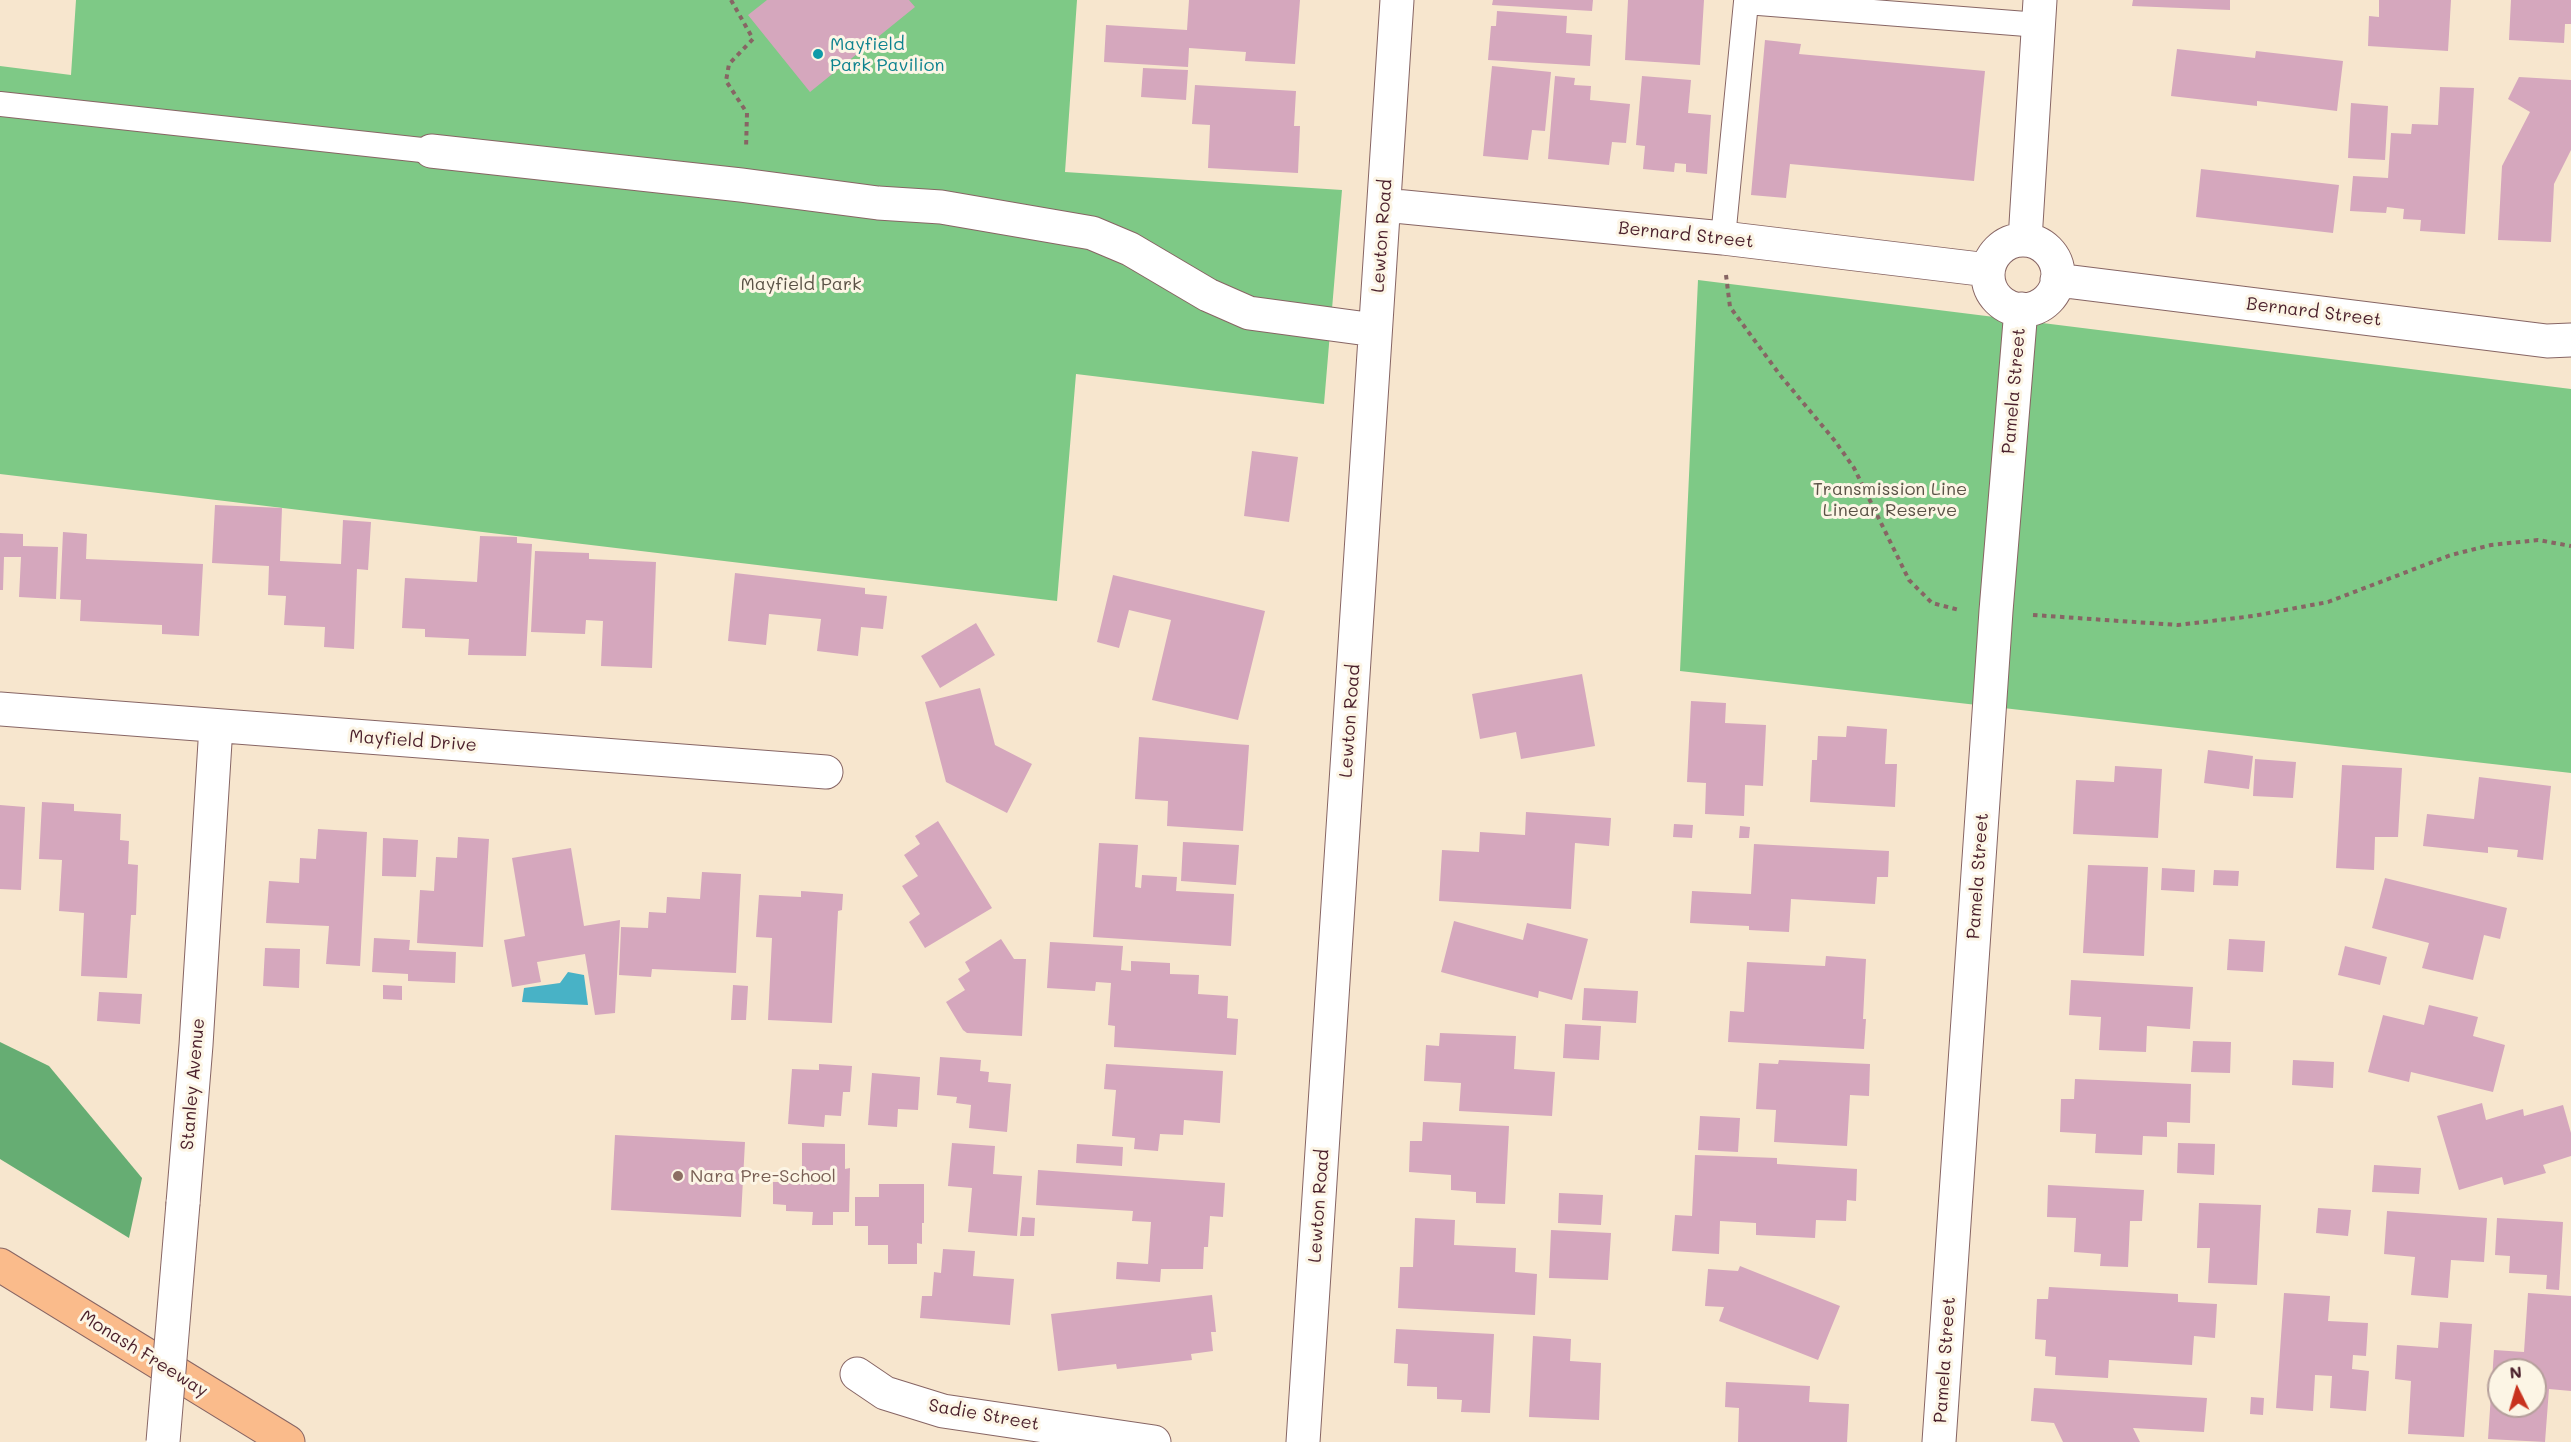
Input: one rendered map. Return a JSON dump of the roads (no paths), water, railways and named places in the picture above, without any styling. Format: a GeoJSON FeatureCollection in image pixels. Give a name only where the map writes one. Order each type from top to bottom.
{"type":"FeatureCollection","features":[{"type":"Feature","properties":{"kind":"highway","name":"Monash Freeway"},"geometry":{"type":"LineString","coordinates":[[0,1265],[288,1442]]}},
{"type":"Feature","properties":{"kind":"street","name":"Lewton Road"},"geometry":{"type":"LineString","coordinates":[[1303,1442],[1397,0]]}},
{"type":"Feature","properties":{"kind":"street"},"geometry":{"type":"LineString","coordinates":[[2025,240],[2040,12]]}},
{"type":"Feature","properties":{"kind":"street"},"geometry":{"type":"LineString","coordinates":[[431,151],[741,185],[878,203],[941,207],[1092,233],[1130,249],[1208,295],[1249,313],[1375,330]]}},
{"type":"Feature","properties":{"kind":"street","name":"Bernard Street"},"geometry":{"type":"LineString","coordinates":[[1384,205],[1723,238],[1988,270]]}},
{"type":"Feature","properties":{"kind":"street"},"geometry":{"type":"LineString","coordinates":[[2025,240],[2046,249],[2053,258],[2057,280],[2049,298],[2031,309],[2021,309],[2010,307],[1992,292],[1988,281],[1988,270],[1997,251],[2015,241],[2025,240]]}},
{"type":"Feature","properties":{"kind":"street","name":"Bernard Street"},"geometry":{"type":"LineString","coordinates":[[2057,280],[2535,340],[2571,340]]}},
{"type":"Feature","properties":{"kind":"street","name":"Pamela Street"},"geometry":{"type":"LineString","coordinates":[[1939,1442],[1996,611],[2021,309]]}},
{"type":"Feature","properties":{"kind":"street","name":"Mayfield Drive"},"geometry":{"type":"LineString","coordinates":[[0,710],[826,772]]}},
{"type":"Feature","properties":{"kind":"street","name":"Stanley Avenue"},"geometry":{"type":"LineString","coordinates":[[163,1442],[196,1045],[216,726]]}},
{"type":"Feature","properties":{"kind":"street","name":"Sadie Street"},"geometry":{"type":"LineString","coordinates":[[857,1374],[885,1393],[943,1411],[1154,1442]]}},
{"type":"Feature","properties":{"kind":"lane"},"geometry":{"type":"LineString","coordinates":[[1723,238],[1746,2],[2040,12]]}},
{"type":"Feature","properties":{"kind":"lane"},"geometry":{"type":"LineString","coordinates":[[0,104],[431,151]]}},
{"type":"Feature","properties":{"kind":"water"},"geometry":{"type":"Polygon","coordinates":[[[568,972],[584,975],[588,1005],[522,1002],[524,988],[560,983],[568,972]]]}},
{"type":"Feature","properties":{"kind":"place","name":"Mayfield Park Pavilion"},"geometry":{"type":"Point","coordinates":[818,54]}},
{"type":"Feature","properties":{"kind":"place","name":"Nara Pre-School"},"geometry":{"type":"Point","coordinates":[678,1176]}},
{"type":"Feature","properties":{"kind":"park label","name":"Mayfield Park"},"geometry":{"type":"Point","coordinates":[801,284]}},
{"type":"Feature","properties":{"kind":"park label","name":"Transmission Line Linear Reserve"},"geometry":{"type":"Point","coordinates":[1890,499]}}]}
